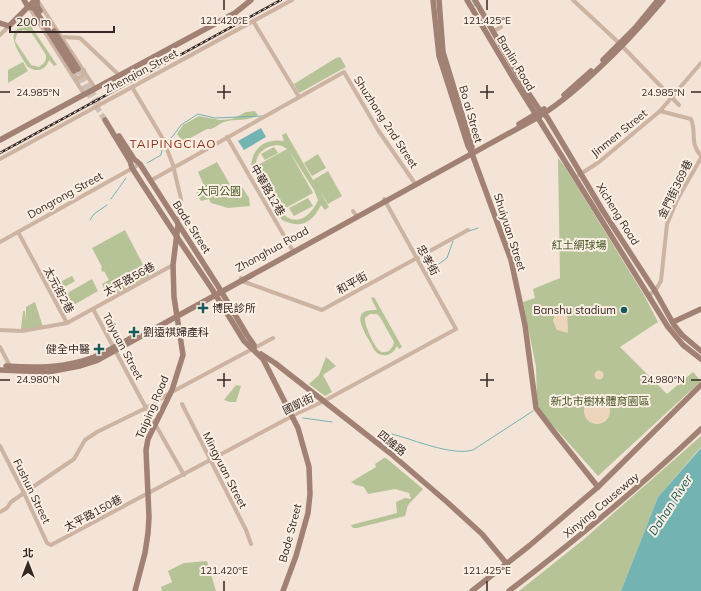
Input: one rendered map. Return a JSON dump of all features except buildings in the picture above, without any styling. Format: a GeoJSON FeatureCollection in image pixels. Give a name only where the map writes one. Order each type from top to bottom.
{"type":"FeatureCollection","features":[{"type":"Feature","properties":{"kind":"street"},"geometry":{"type":"LineString","coordinates":[[24,0],[35,4],[62,37],[82,76],[78,78],[74,77]]}},
{"type":"Feature","properties":{"kind":"street"},"geometry":{"type":"LineString","coordinates":[[0,140],[235,13],[251,0]]}},
{"type":"Feature","properties":{"kind":"street","name":"Zhenqian Street"},"geometry":{"type":"LineString","coordinates":[[0,159],[292,0]]}},
{"type":"Feature","properties":{"kind":"street","name":"Bo ai Street"},"geometry":{"type":"LineString","coordinates":[[433,0],[439,56],[471,152]]}},
{"type":"Feature","properties":{"kind":"street","name":"Bo ai Street"},"geometry":{"type":"LineString","coordinates":[[439,0],[443,52],[472,147],[471,152]]}},
{"type":"Feature","properties":{"kind":"street","name":"Banlin Road"},"geometry":{"type":"LineString","coordinates":[[467,0],[540,114]]}},
{"type":"Feature","properties":{"kind":"street","name":"Banlin Road"},"geometry":{"type":"LineString","coordinates":[[475,0],[540,114]]}},
{"type":"Feature","properties":{"kind":"street"},"geometry":{"type":"LineString","coordinates":[[573,0],[621,45],[679,105]]}},
{"type":"Feature","properties":{"kind":"street"},"geometry":{"type":"LineString","coordinates":[[621,45],[658,0]]}},
{"type":"Feature","properties":{"kind":"street"},"geometry":{"type":"LineString","coordinates":[[621,45],[663,0]]}},
{"type":"Feature","properties":{"kind":"street"},"geometry":{"type":"LineString","coordinates":[[0,35],[8,26],[35,4]]}},
{"type":"Feature","properties":{"kind":"street"},"geometry":{"type":"LineString","coordinates":[[35,4],[79,70],[95,88]]}},
{"type":"Feature","properties":{"kind":"street"},"geometry":{"type":"LineString","coordinates":[[35,4],[84,94]]}},
{"type":"Feature","properties":{"kind":"street"},"geometry":{"type":"LineString","coordinates":[[150,181],[299,97],[253,21]]}},
{"type":"Feature","properties":{"kind":"street"},"geometry":{"type":"LineString","coordinates":[[0,23],[8,26]]}},
{"type":"Feature","properties":{"kind":"street"},"geometry":{"type":"LineString","coordinates":[[494,31],[501,27]]}},
{"type":"Feature","properties":{"kind":"street"},"geometry":{"type":"LineString","coordinates":[[62,37],[80,38],[119,75]]}},
{"type":"Feature","properties":{"kind":"street","name":"Zhonghua Road"},"geometry":{"type":"LineString","coordinates":[[0,366],[48,372],[76,367],[96,361],[114,349],[293,251],[355,214],[385,200],[540,114],[566,94],[621,45]]}},
{"type":"Feature","properties":{"kind":"street","name":"Jinmen Street"},"geometry":{"type":"LineString","coordinates":[[575,177],[599,162],[660,111],[701,63]]}},
{"type":"Feature","properties":{"kind":"street","name":"Shuzhong 2nd Street"},"geometry":{"type":"LineString","coordinates":[[299,97],[344,72],[378,130],[415,183]]}},
{"type":"Feature","properties":{"kind":"street","name":"Taiping Road"},"geometry":{"type":"LineString","coordinates":[[132,87],[164,141],[181,199],[173,265],[174,297],[182,355],[170,393],[148,439],[146,450],[149,517],[148,533],[145,553],[135,591]]}},
{"type":"Feature","properties":{"kind":"street","name":"金門街369巷"},"geometry":{"type":"LineString","coordinates":[[655,291],[661,281],[667,224],[701,157],[695,149],[693,139],[694,125],[691,119],[660,111]]}},
{"type":"Feature","properties":{"kind":"street","name":"Xicheng Road"},"geometry":{"type":"LineString","coordinates":[[540,114],[581,174],[655,291],[673,323],[682,334],[701,351]]}},
{"type":"Feature","properties":{"kind":"street","name":"Xicheng Road"},"geometry":{"type":"LineString","coordinates":[[540,114],[575,177],[668,327],[683,345],[701,359]]}},
{"type":"Feature","properties":{"kind":"street","name":"Bade Street"},"geometry":{"type":"LineString","coordinates":[[106,119],[132,160],[140,164],[218,292],[254,345],[254,349],[263,359],[293,416],[308,462],[310,494],[308,513],[296,556],[283,591]]}},
{"type":"Feature","properties":{"kind":"street","name":"中華路12巷"},"geometry":{"type":"LineString","coordinates":[[227,137],[293,251]]}},
{"type":"Feature","properties":{"kind":"street","name":"Shuiyuan Street"},"geometry":{"type":"LineString","coordinates":[[471,152],[511,260],[525,325],[536,408],[554,433],[598,487]]}},
{"type":"Feature","properties":{"kind":"street","name":"Bade Street"},"geometry":{"type":"LineString","coordinates":[[132,160],[132,168],[177,238],[218,292]]}},
{"type":"Feature","properties":{"kind":"street","name":"Dongrong Street"},"geometry":{"type":"LineString","coordinates":[[0,242],[140,164]]}},
{"type":"Feature","properties":{"kind":"street","name":"忠孝街"},"geometry":{"type":"LineString","coordinates":[[385,200],[456,329]]}},
{"type":"Feature","properties":{"kind":"street","name":"和平街"},"geometry":{"type":"LineString","coordinates":[[242,279],[322,310],[468,230]]}},
{"type":"Feature","properties":{"kind":"street","name":"太元街2巷"},"geometry":{"type":"LineString","coordinates":[[18,232],[67,323],[93,309]]}},
{"type":"Feature","properties":{"kind":"street","name":"太平路56巷"},"geometry":{"type":"LineString","coordinates":[[93,309],[173,265]]}},
{"type":"Feature","properties":{"kind":"street"},"geometry":{"type":"LineString","coordinates":[[648,295],[655,291]]}},
{"type":"Feature","properties":{"kind":"street","name":"Taiyuan Street"},"geometry":{"type":"LineString","coordinates":[[93,309],[184,475]]}},
{"type":"Feature","properties":{"kind":"street"},"geometry":{"type":"LineString","coordinates":[[673,323],[701,309]]}},
{"type":"Feature","properties":{"kind":"street"},"geometry":{"type":"LineString","coordinates":[[0,330],[22,331],[67,323]]}},
{"type":"Feature","properties":{"kind":"street","name":"國凱街"},"geometry":{"type":"LineString","coordinates":[[148,494],[456,329]]}},
{"type":"Feature","properties":{"kind":"street"},"geometry":{"type":"LineString","coordinates":[[0,512],[7,508],[11,502],[74,460],[86,440],[97,432],[146,408],[170,393],[273,338]]}},
{"type":"Feature","properties":{"kind":"street"},"geometry":{"type":"LineString","coordinates":[[0,347],[11,368]]}},
{"type":"Feature","properties":{"kind":"street","name":"四維路"},"geometry":{"type":"LineString","coordinates":[[254,349],[275,362],[390,453],[466,518],[482,534],[507,564]]}},
{"type":"Feature","properties":{"kind":"street","name":"Zhonghua Road"},"geometry":{"type":"LineString","coordinates":[[0,370],[11,368]]}},
{"type":"Feature","properties":{"kind":"street"},"geometry":{"type":"LineString","coordinates":[[472,591],[529,546],[598,487],[701,385]]}},
{"type":"Feature","properties":{"kind":"street","name":"Mingyuan Street"},"geometry":{"type":"LineString","coordinates":[[182,404],[246,530],[251,544]]}},
{"type":"Feature","properties":{"kind":"street","name":"Xinying Causeway"},"geometry":{"type":"LineString","coordinates":[[509,591],[565,549],[649,477],[701,429]]}},
{"type":"Feature","properties":{"kind":"street","name":"Fushun Street"},"geometry":{"type":"LineString","coordinates":[[0,446],[47,543]]}},
{"type":"Feature","properties":{"kind":"street","name":"太平路150巷"},"geometry":{"type":"LineString","coordinates":[[47,543],[50,545],[55,543],[148,494]]}},
{"type":"Feature","properties":{"kind":"green space"},"geometry":{"type":"Polygon","coordinates":[[[26,19],[57,65],[54,66],[49,60],[46,66],[41,70],[35,70],[28,67],[17,50],[14,37],[15,32],[19,28],[27,27],[23,21],[26,19]],[[23,30],[17,34],[15,41],[31,65],[39,67],[44,63],[46,55],[31,32],[23,30]]]}},
{"type":"Feature","properties":{"kind":"green space"},"geometry":{"type":"Polygon","coordinates":[[[340,57],[346,67],[299,93],[294,84],[340,57]]]}},
{"type":"Feature","properties":{"kind":"green space"},"geometry":{"type":"Polygon","coordinates":[[[23,62],[28,71],[8,83],[8,70],[23,62]]]}},
{"type":"Feature","properties":{"kind":"green space"},"geometry":{"type":"Polygon","coordinates":[[[255,111],[258,115],[254,117],[224,122],[183,142],[177,134],[183,125],[199,116],[220,120],[232,119],[246,112],[255,111]]]}},
{"type":"Feature","properties":{"kind":"green space"},"geometry":{"type":"Polygon","coordinates":[[[286,133],[313,180],[328,171],[342,196],[328,204],[318,188],[329,207],[325,210],[321,205],[314,216],[305,223],[295,224],[282,220],[251,167],[254,154],[257,150],[265,143],[271,141],[284,141],[282,135],[286,133]],[[277,145],[265,149],[259,154],[256,166],[287,149],[277,145]],[[288,149],[313,193],[282,210],[257,168],[283,214],[294,220],[304,218],[312,210],[318,200],[314,190],[288,149]]]}},
{"type":"Feature","properties":{"kind":"green space"},"geometry":{"type":"Polygon","coordinates":[[[274,147],[278,153],[265,160],[261,154],[274,147]]]}},
{"type":"Feature","properties":{"kind":"green space"},"geometry":{"type":"Polygon","coordinates":[[[318,154],[326,168],[312,176],[304,163],[318,154]]]}},
{"type":"Feature","properties":{"kind":"green space","name":"新北市樹林體育園區"},"geometry":{"type":"Polygon","coordinates":[[[558,158],[644,295],[658,322],[620,347],[667,394],[693,372],[701,381],[598,476],[541,412],[537,402],[536,367],[523,302],[535,298],[533,289],[560,278],[558,158]]]}},
{"type":"Feature","properties":{"kind":"green space","name":"大同公園"},"geometry":{"type":"Polygon","coordinates":[[[217,162],[232,188],[242,187],[249,198],[250,206],[228,208],[211,203],[209,199],[201,201],[196,193],[205,188],[198,172],[217,162]]]}},
{"type":"Feature","properties":{"kind":"green space"},"geometry":{"type":"Polygon","coordinates":[[[308,198],[313,206],[294,216],[289,208],[308,198]]]}},
{"type":"Feature","properties":{"kind":"green space"},"geometry":{"type":"Polygon","coordinates":[[[125,230],[149,276],[117,294],[113,286],[105,290],[102,284],[109,280],[104,271],[102,272],[102,267],[92,248],[125,230]]]}},
{"type":"Feature","properties":{"kind":"green space"},"geometry":{"type":"Polygon","coordinates":[[[72,276],[75,281],[61,289],[58,283],[72,276]]]}},
{"type":"Feature","properties":{"kind":"green space"},"geometry":{"type":"Polygon","coordinates":[[[92,279],[98,291],[70,307],[64,295],[92,279]]]}},
{"type":"Feature","properties":{"kind":"green space"},"geometry":{"type":"Polygon","coordinates":[[[374,297],[402,347],[399,349],[397,346],[393,352],[388,355],[381,355],[375,351],[362,327],[360,318],[361,314],[369,310],[377,310],[371,298],[374,297]],[[370,314],[365,318],[366,325],[372,340],[378,349],[381,352],[387,352],[393,346],[394,342],[377,314],[370,314]]]}},
{"type":"Feature","properties":{"kind":"green space"},"geometry":{"type":"Polygon","coordinates":[[[35,302],[43,327],[27,329],[26,327],[26,329],[21,329],[23,311],[25,311],[26,321],[26,307],[35,302]]]}},
{"type":"Feature","properties":{"kind":"green space"},"geometry":{"type":"Polygon","coordinates":[[[326,357],[336,366],[323,375],[332,392],[325,396],[309,384],[319,375],[326,357]]]}},
{"type":"Feature","properties":{"kind":"green space"},"geometry":{"type":"Polygon","coordinates":[[[236,385],[241,386],[236,402],[224,400],[236,385]]]}},
{"type":"Feature","properties":{"kind":"green space"},"geometry":{"type":"Polygon","coordinates":[[[701,436],[701,447],[658,497],[621,591],[519,591],[583,540],[701,436]]]}},
{"type":"Feature","properties":{"kind":"green space"},"geometry":{"type":"Polygon","coordinates":[[[386,458],[423,489],[408,505],[405,516],[353,528],[351,525],[397,513],[396,502],[405,498],[411,499],[409,493],[395,489],[368,494],[364,487],[351,482],[376,467],[375,464],[386,458]]]}},
{"type":"Feature","properties":{"kind":"green space"},"geometry":{"type":"Polygon","coordinates":[[[207,561],[216,591],[162,591],[161,587],[172,582],[168,571],[184,563],[207,561]]]}},
{"type":"Feature","properties":{"kind":"shaded area"},"geometry":{"type":"Polygon","coordinates":[[[567,307],[568,333],[557,330],[553,321],[555,314],[567,307]]]}},
{"type":"Feature","properties":{"kind":"shaded area"},"geometry":{"type":"Polygon","coordinates":[[[597,371],[601,371],[603,375],[601,379],[597,379],[595,377],[595,373],[597,371]]]}},
{"type":"Feature","properties":{"kind":"shaded area"},"geometry":{"type":"Polygon","coordinates":[[[597,398],[606,402],[610,411],[606,420],[597,424],[588,420],[584,411],[588,402],[597,398]]]}},
{"type":"Feature","properties":{"kind":"water"},"geometry":{"type":"Polygon","coordinates":[[[261,128],[266,137],[244,150],[238,141],[261,128]]]}},
{"type":"Feature","properties":{"kind":"water"},"geometry":{"type":"Polygon","coordinates":[[[558,394],[565,400],[562,402],[560,399],[555,400],[550,404],[554,396],[558,394]]]}},
{"type":"Feature","properties":{"kind":"water","name":"Dahan River"},"geometry":{"type":"Polygon","coordinates":[[[701,448],[701,591],[621,591],[658,497],[701,448]]]}},
{"type":"Feature","properties":{"kind":"waterway"},"geometry":{"type":"LineString","coordinates":[[472,0],[475,6]]}},
{"type":"Feature","properties":{"kind":"waterway"},"geometry":{"type":"LineString","coordinates":[[166,142],[173,136],[181,125],[198,114],[215,118],[263,116]]}},
{"type":"Feature","properties":{"kind":"waterway"},"geometry":{"type":"LineString","coordinates":[[147,163],[161,155],[163,144]]}},
{"type":"Feature","properties":{"kind":"waterway"},"geometry":{"type":"LineString","coordinates":[[111,199],[126,178]]}},
{"type":"Feature","properties":{"kind":"waterway"},"geometry":{"type":"LineString","coordinates":[[90,220],[94,214],[107,205]]}},
{"type":"Feature","properties":{"kind":"waterway"},"geometry":{"type":"LineString","coordinates":[[469,231],[478,228]]}},
{"type":"Feature","properties":{"kind":"waterway"},"geometry":{"type":"LineString","coordinates":[[428,272],[447,258],[453,241]]}},
{"type":"Feature","properties":{"kind":"waterway"},"geometry":{"type":"LineString","coordinates":[[392,434],[454,451],[473,450],[533,411]]}},
{"type":"Feature","properties":{"kind":"waterway"},"geometry":{"type":"LineString","coordinates":[[303,418],[332,422]]}},
{"type":"Feature","properties":{"kind":"tunnel"},"geometry":{"type":"LineString","coordinates":[[78,69],[100,105]]}},
{"type":"Feature","properties":{"kind":"tunnel"},"geometry":{"type":"LineString","coordinates":[[74,71],[105,120]]}},
{"type":"Feature","properties":{"kind":"railway"},"geometry":{"type":"LineString","coordinates":[[0,153],[281,0]]}},
{"type":"Feature","properties":{"kind":"place","name":"博民診所"},"geometry":{"type":"Point","coordinates":[203,308]}},
{"type":"Feature","properties":{"kind":"place","name":"Banshu stadium"},"geometry":{"type":"Point","coordinates":[624,310]}},
{"type":"Feature","properties":{"kind":"place","name":"劉遠祺婦產科"},"geometry":{"type":"Point","coordinates":[134,332]}},
{"type":"Feature","properties":{"kind":"place","name":"健全中醫"},"geometry":{"type":"Point","coordinates":[99,349]}},
{"type":"Feature","properties":{"kind":"district","name":"TAIPINGCIAO"},"geometry":{"type":"Point","coordinates":[173,143]}},
{"type":"Feature","properties":{"kind":"park label","name":"紅土網球場"},"geometry":{"type":"Point","coordinates":[579,245]}}]}
